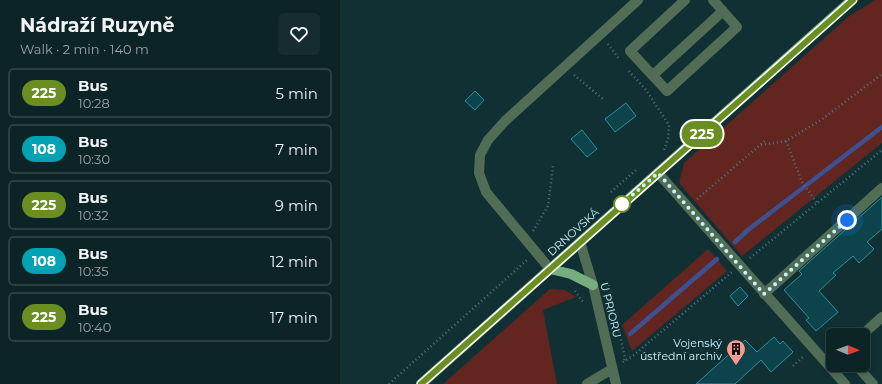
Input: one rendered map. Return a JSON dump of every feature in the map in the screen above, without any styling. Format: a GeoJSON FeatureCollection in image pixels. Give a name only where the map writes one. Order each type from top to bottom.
{"type":"FeatureCollection","features":[{"type":"Feature","properties":{"kind":"main road","name":"DRNOVSKÁ"},"geometry":{"type":"LineString","coordinates":[[421,384],[851,1]]}},
{"type":"Feature","properties":{"kind":"main road"},"geometry":{"type":"LineString","coordinates":[[550,269],[571,274],[593,285]]}},
{"type":"Feature","properties":{"kind":"street"},"geometry":{"type":"LineString","coordinates":[[550,269],[486,192],[479,172],[480,155],[488,140],[505,121],[638,0]]}},
{"type":"Feature","properties":{"kind":"street"},"geometry":{"type":"LineString","coordinates":[[685,0],[630,51],[667,91],[737,27],[713,0]]}},
{"type":"Feature","properties":{"kind":"street"},"geometry":{"type":"LineString","coordinates":[[653,75],[723,11]]}},
{"type":"Feature","properties":{"kind":"street"},"geometry":{"type":"LineString","coordinates":[[658,173],[845,384]]}},
{"type":"Feature","properties":{"kind":"street"},"geometry":{"type":"LineString","coordinates":[[764,294],[882,188]]}},
{"type":"Feature","properties":{"kind":"street","name":"U PRIORU"},"geometry":{"type":"LineString","coordinates":[[580,242],[593,285],[616,384]]}},
{"type":"Feature","properties":{"kind":"street"},"geometry":{"type":"LineString","coordinates":[[870,330],[880,323]]}},
{"type":"Feature","properties":{"kind":"street"},"geometry":{"type":"LineString","coordinates":[[587,384],[612,369]]}},
{"type":"Feature","properties":{"kind":"street"},"geometry":{"type":"LineString","coordinates":[[862,372],[873,384]]}},
{"type":"Feature","properties":{"kind":"path"},"geometry":{"type":"LineString","coordinates":[[600,34],[623,63]]}},
{"type":"Feature","properties":{"kind":"path"},"geometry":{"type":"LineString","coordinates":[[564,67],[603,99]]}},
{"type":"Feature","properties":{"kind":"path"},"geometry":{"type":"LineString","coordinates":[[627,68],[646,90],[669,125],[668,140],[664,150]]}},
{"type":"Feature","properties":{"kind":"path"},"geometry":{"type":"LineString","coordinates":[[761,145],[786,141],[821,120],[882,74]]}},
{"type":"Feature","properties":{"kind":"path"},"geometry":{"type":"LineString","coordinates":[[687,207],[766,140]]}},
{"type":"Feature","properties":{"kind":"path"},"geometry":{"type":"LineString","coordinates":[[786,141],[802,182],[817,203]]}},
{"type":"Feature","properties":{"kind":"path"},"geometry":{"type":"LineString","coordinates":[[526,240],[536,227],[548,206],[552,166]]}},
{"type":"Feature","properties":{"kind":"path"},"geometry":{"type":"LineString","coordinates":[[611,192],[637,169]]}},
{"type":"Feature","properties":{"kind":"path"},"geometry":{"type":"LineString","coordinates":[[389,384],[536,252]]}},
{"type":"Feature","properties":{"kind":"path"},"geometry":{"type":"LineString","coordinates":[[608,281],[625,358]]}},
{"type":"Feature","properties":{"kind":"path"},"geometry":{"type":"LineString","coordinates":[[575,291],[583,301],[585,308]]}},
{"type":"Feature","properties":{"kind":"path"},"geometry":{"type":"LineString","coordinates":[[793,366],[804,356]]}},
{"type":"Feature","properties":{"kind":"shaded area"},"geometry":{"type":"Polygon","coordinates":[[[875,0],[882,0],[882,143],[742,256],[679,183],[684,163],[848,17],[875,0]]]}},
{"type":"Feature","properties":{"kind":"shaded area"},"geometry":{"type":"Polygon","coordinates":[[[708,249],[727,271],[632,351],[622,325],[708,249]]]}},
{"type":"Feature","properties":{"kind":"shaded area"},"geometry":{"type":"Polygon","coordinates":[[[550,289],[565,290],[576,297],[543,310],[557,384],[443,384],[550,289]]]}},
{"type":"Feature","properties":{"kind":"building"},"geometry":{"type":"Polygon","coordinates":[[[475,91],[484,100],[475,110],[465,101],[475,91]]]}},
{"type":"Feature","properties":{"kind":"building"},"geometry":{"type":"Polygon","coordinates":[[[626,103],[636,116],[615,132],[605,119],[626,103]]]}},
{"type":"Feature","properties":{"kind":"building"},"geometry":{"type":"Polygon","coordinates":[[[582,130],[597,149],[587,157],[571,139],[582,130]]]}},
{"type":"Feature","properties":{"kind":"building"},"geometry":{"type":"Polygon","coordinates":[[[882,197],[882,229],[867,242],[874,249],[859,263],[853,256],[833,273],[836,275],[819,291],[838,312],[816,331],[806,320],[809,318],[784,290],[802,274],[799,271],[882,197]]]}},
{"type":"Feature","properties":{"kind":"building"},"geometry":{"type":"Polygon","coordinates":[[[740,287],[748,296],[738,306],[730,296],[740,287]]]}},
{"type":"Feature","properties":{"kind":"building","name":"Vojenský ústřední archiv"},"geometry":{"type":"Polygon","coordinates":[[[774,337],[780,344],[783,341],[793,352],[771,372],[761,360],[735,384],[696,384],[745,340],[757,352],[774,337]]]}},
{"type":"Feature","properties":{"kind":"waterway"},"geometry":{"type":"LineString","coordinates":[[735,242],[748,230],[882,127]]}},
{"type":"Feature","properties":{"kind":"waterway"},"geometry":{"type":"LineString","coordinates":[[630,334],[717,259]]}},
{"type":"Feature","properties":{"kind":"bus line","name":"225"},"geometry":{"type":"LineString","coordinates":[[421,384],[853,0]]}},
{"type":"Feature","properties":{"kind":"place","name":"Vojenský ústřední archiv"},"geometry":{"type":"Point","coordinates":[736,366]}},
{"type":"Feature","properties":{"kind":"route"},"geometry":{"type":"LineString","coordinates":[[622,204],[658,173],[764,294],[847,220]]}}]}
